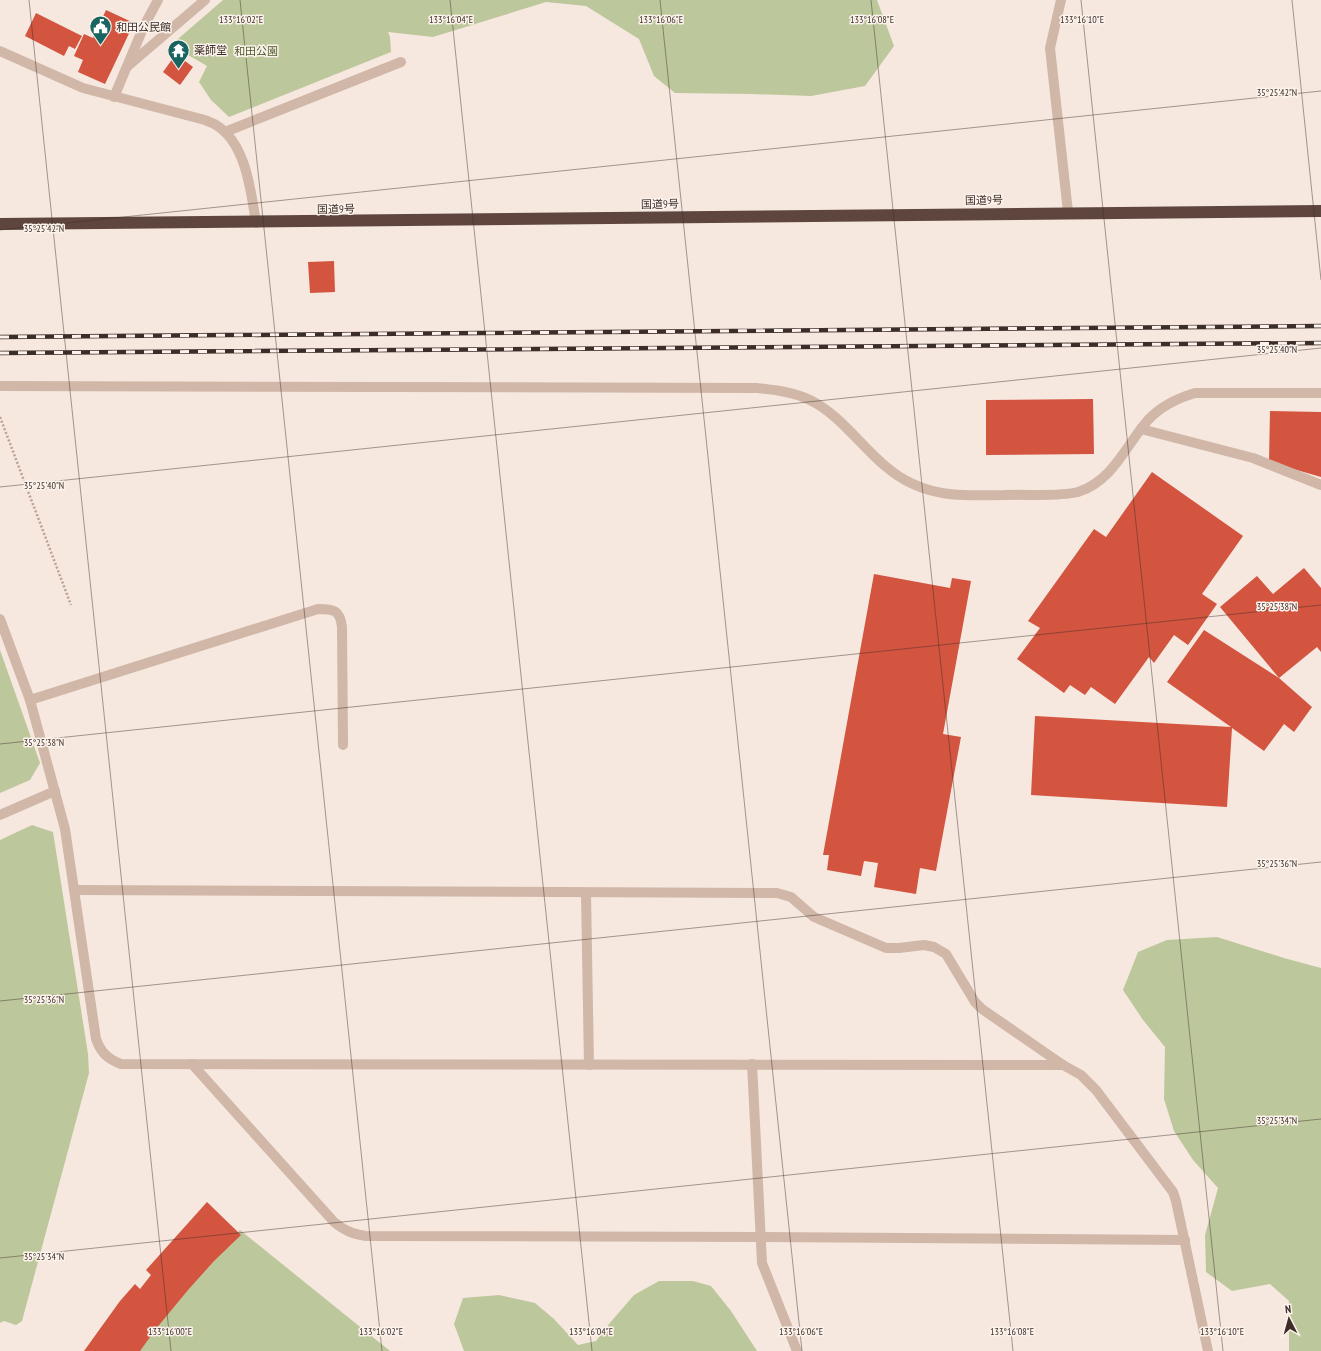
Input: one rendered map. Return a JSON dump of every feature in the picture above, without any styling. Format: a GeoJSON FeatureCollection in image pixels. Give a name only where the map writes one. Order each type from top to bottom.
{"type":"FeatureCollection","features":[{"type":"Feature","properties":{"kind":"highway","name":"国道9号"},"geometry":{"type":"LineString","coordinates":[[0,224],[256,223],[1068,212],[1321,211]]}},
{"type":"Feature","properties":{"kind":"street"},"geometry":{"type":"LineString","coordinates":[[114,97],[153,8],[158,0]]}},
{"type":"Feature","properties":{"kind":"street"},"geometry":{"type":"LineString","coordinates":[[127,66],[205,0]]}},
{"type":"Feature","properties":{"kind":"street"},"geometry":{"type":"LineString","coordinates":[[1061,0],[1050,48],[1068,212]]}},
{"type":"Feature","properties":{"kind":"street"},"geometry":{"type":"LineString","coordinates":[[0,51],[83,88],[205,120],[217,126],[225,132],[233,142],[244,163],[249,181],[256,223]]}},
{"type":"Feature","properties":{"kind":"street"},"geometry":{"type":"LineString","coordinates":[[225,132],[401,62]]}},
{"type":"Feature","properties":{"kind":"street"},"geometry":{"type":"LineString","coordinates":[[0,386],[758,388],[787,392],[810,400],[829,411],[892,471],[912,484],[932,492],[954,495],[1058,494],[1077,492],[1091,486],[1112,470],[1140,430],[1159,410],[1182,397],[1195,393],[1321,393]]}},
{"type":"Feature","properties":{"kind":"street"},"geometry":{"type":"LineString","coordinates":[[1140,430],[1253,458],[1321,485]]}},
{"type":"Feature","properties":{"kind":"street"},"geometry":{"type":"LineString","coordinates":[[30,700],[318,609],[329,609],[337,612],[341,618],[342,627],[343,745]]}},
{"type":"Feature","properties":{"kind":"street"},"geometry":{"type":"LineString","coordinates":[[0,619],[30,700],[66,829],[96,1039],[105,1056],[113,1061],[121,1064],[1063,1064]]}},
{"type":"Feature","properties":{"kind":"street"},"geometry":{"type":"LineString","coordinates":[[0,815],[56,792]]}},
{"type":"Feature","properties":{"kind":"street"},"geometry":{"type":"LineString","coordinates":[[74,890],[777,893],[791,897],[814,917],[886,948],[924,945],[934,947],[946,954],[975,1002],[982,1009],[1081,1075],[1096,1090],[1173,1192],[1185,1240],[1208,1351]]}},
{"type":"Feature","properties":{"kind":"street"},"geometry":{"type":"LineString","coordinates":[[586,892],[589,1065]]}},
{"type":"Feature","properties":{"kind":"street"},"geometry":{"type":"LineString","coordinates":[[192,1064],[334,1222],[344,1230],[354,1234],[366,1236],[1185,1240]]}},
{"type":"Feature","properties":{"kind":"street"},"geometry":{"type":"LineString","coordinates":[[752,1064],[762,1263],[797,1351]]}},
{"type":"Feature","properties":{"kind":"path"},"geometry":{"type":"LineString","coordinates":[[0,417],[71,605]]}},
{"type":"Feature","properties":{"kind":"green space","name":"和田公園"},"geometry":{"type":"Polygon","coordinates":[[[223,0],[877,0],[894,46],[865,86],[811,96],[675,93],[654,76],[639,39],[586,6],[546,2],[433,37],[388,32],[390,37],[391,52],[229,117],[211,100],[199,82],[207,66],[171,45],[223,0]]]}},
{"type":"Feature","properties":{"kind":"green space"},"geometry":{"type":"Polygon","coordinates":[[[0,650],[40,763],[30,780],[0,793],[0,650]]]}},
{"type":"Feature","properties":{"kind":"green space"},"geometry":{"type":"Polygon","coordinates":[[[32,825],[53,832],[88,1054],[89,1073],[22,1321],[16,1325],[4,1321],[0,1323],[0,840],[32,825]]]}},
{"type":"Feature","properties":{"kind":"green space"},"geometry":{"type":"Polygon","coordinates":[[[1217,937],[1321,968],[1321,1351],[1289,1351],[1289,1301],[1270,1284],[1232,1291],[1206,1272],[1205,1235],[1218,1188],[1193,1160],[1174,1131],[1164,1099],[1165,1047],[1143,1020],[1123,990],[1138,952],[1167,940],[1217,937]]]}},
{"type":"Feature","properties":{"kind":"green space"},"geometry":{"type":"Polygon","coordinates":[[[240,1230],[390,1351],[135,1351],[195,1278],[240,1230]]]}},
{"type":"Feature","properties":{"kind":"green space"},"geometry":{"type":"Polygon","coordinates":[[[659,1281],[693,1281],[711,1286],[731,1311],[757,1351],[464,1351],[454,1324],[463,1298],[499,1295],[535,1303],[554,1319],[578,1345],[596,1341],[634,1295],[659,1281]]]}},
{"type":"Feature","properties":{"kind":"building","name":"和田公民館"},"geometry":{"type":"Polygon","coordinates":[[[106,10],[134,23],[105,84],[78,72],[83,60],[74,56],[84,34],[93,38],[106,10]]]}},
{"type":"Feature","properties":{"kind":"building"},"geometry":{"type":"Polygon","coordinates":[[[36,13],[82,36],[75,49],[69,46],[64,56],[25,36],[36,13]]]}},
{"type":"Feature","properties":{"kind":"building","name":"薬師堂"},"geometry":{"type":"Polygon","coordinates":[[[176,54],[193,67],[180,85],[163,72],[176,54]]]}},
{"type":"Feature","properties":{"kind":"building"},"geometry":{"type":"Polygon","coordinates":[[[334,261],[335,292],[310,293],[308,262],[334,261]]]}},
{"type":"Feature","properties":{"kind":"building"},"geometry":{"type":"Polygon","coordinates":[[[1093,399],[1094,454],[986,455],[986,400],[1093,399]]]}},
{"type":"Feature","properties":{"kind":"building"},"geometry":{"type":"Polygon","coordinates":[[[1270,411],[1321,412],[1321,477],[1269,462],[1270,411]]]}},
{"type":"Feature","properties":{"kind":"building"},"geometry":{"type":"Polygon","coordinates":[[[1152,472],[1243,536],[1202,594],[1217,604],[1188,645],[1174,635],[1154,663],[1149,657],[1115,704],[1091,687],[1085,695],[1070,685],[1064,693],[1017,659],[1040,628],[1028,621],[1094,529],[1106,537],[1152,472]]]}},
{"type":"Feature","properties":{"kind":"building"},"geometry":{"type":"Polygon","coordinates":[[[1304,568],[1321,588],[1321,652],[1317,647],[1279,678],[1220,607],[1257,576],[1273,594],[1304,568]]]}},
{"type":"Feature","properties":{"kind":"building"},"geometry":{"type":"Polygon","coordinates":[[[874,574],[950,588],[952,578],[971,581],[943,734],[961,737],[936,871],[920,868],[916,894],[874,887],[878,863],[864,861],[861,876],[827,870],[829,855],[823,855],[874,574]]]}},
{"type":"Feature","properties":{"kind":"building"},"geometry":{"type":"Polygon","coordinates":[[[1204,630],[1279,678],[1312,707],[1294,732],[1284,724],[1264,751],[1232,728],[1227,807],[1031,795],[1035,716],[1231,727],[1167,682],[1204,630]]]}},
{"type":"Feature","properties":{"kind":"building"},"geometry":{"type":"Polygon","coordinates":[[[207,1202],[241,1235],[214,1261],[188,1290],[140,1351],[84,1351],[120,1301],[135,1284],[140,1289],[151,1275],[146,1270],[207,1202]]]}},
{"type":"Feature","properties":{"kind":"railway"},"geometry":{"type":"LineString","coordinates":[[0,337],[1321,326]]}},
{"type":"Feature","properties":{"kind":"railway"},"geometry":{"type":"LineString","coordinates":[[0,353],[1321,343]]}},
{"type":"Feature","properties":{"kind":"place","name":"和田公民館"},"geometry":{"type":"Point","coordinates":[100,46]}},
{"type":"Feature","properties":{"kind":"place","name":"薬師堂"},"geometry":{"type":"Point","coordinates":[178,70]}}]}
